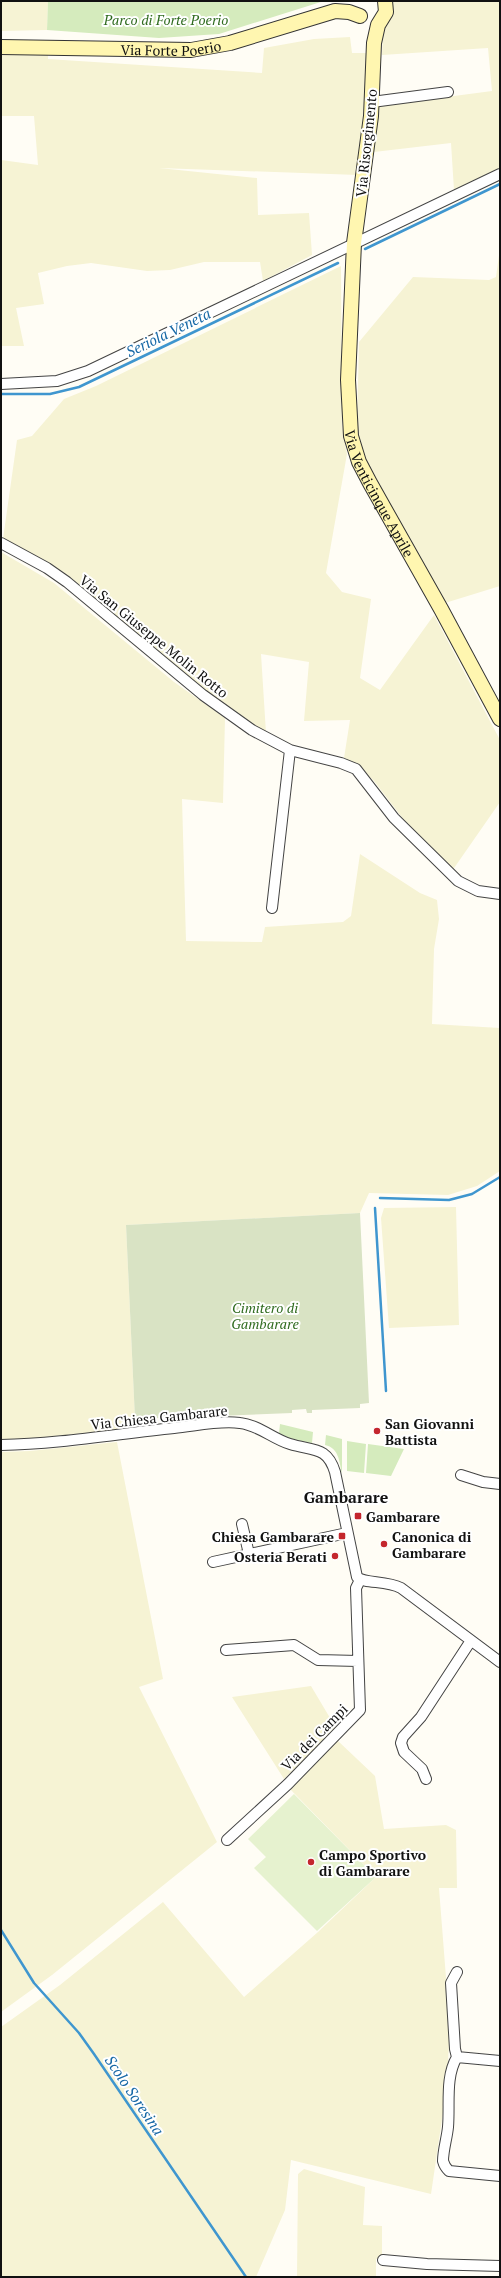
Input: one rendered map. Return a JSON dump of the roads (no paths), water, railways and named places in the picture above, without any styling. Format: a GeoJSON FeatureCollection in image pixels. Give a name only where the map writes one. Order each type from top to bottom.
{"type":"FeatureCollection","features":[{"type":"Feature","properties":{"kind":"street"},"geometry":{"type":"LineString","coordinates":[[335,11],[355,1]]}},
{"type":"Feature","properties":{"kind":"street","name":"Via Risorgimento"},"geometry":{"type":"LineString","coordinates":[[359,1],[357,10],[374,43]]}},
{"type":"Feature","properties":{"kind":"street","name":"Via Risorgimento"},"geometry":{"type":"LineString","coordinates":[[354,243],[364,183],[372,102],[374,43],[386,8],[385,1]]}},
{"type":"Feature","properties":{"kind":"street"},"geometry":{"type":"LineString","coordinates":[[335,11],[349,12],[373,22],[382,18]]}},
{"type":"Feature","properties":{"kind":"street","name":"Via Forte Poerio"},"geometry":{"type":"LineString","coordinates":[[1,47],[191,50],[230,44],[335,11]]}},
{"type":"Feature","properties":{"kind":"street"},"geometry":{"type":"LineString","coordinates":[[372,102],[448,92]]}},
{"type":"Feature","properties":{"kind":"street"},"geometry":{"type":"LineString","coordinates":[[1,384],[41,383],[76,376],[500,174]]}},
{"type":"Feature","properties":{"kind":"street","name":"Via Venticinque Aprile"},"geometry":{"type":"LineString","coordinates":[[354,243],[348,380],[349,421],[354,448],[370,483],[441,609],[500,719]]}},
{"type":"Feature","properties":{"kind":"street","name":"Via San Giuseppe Molin Rotto"},"geometry":{"type":"LineString","coordinates":[[1,543],[47,568],[67,582],[202,695],[252,730],[290,750],[341,763],[356,769],[394,818],[458,882],[478,891],[500,894]]}},
{"type":"Feature","properties":{"kind":"street"},"geometry":{"type":"LineString","coordinates":[[272,908],[290,750]]}},
{"type":"Feature","properties":{"kind":"street","name":"Via Chiesa Gambarare"},"geometry":{"type":"LineString","coordinates":[[1,1445],[66,1441],[239,1422],[252,1425],[280,1441],[320,1451],[327,1455],[331,1460],[335,1472],[355,1572],[360,1580]]}},
{"type":"Feature","properties":{"kind":"street"},"geometry":{"type":"LineString","coordinates":[[461,1475],[484,1482],[500,1484]]}},
{"type":"Feature","properties":{"kind":"street"},"geometry":{"type":"LineString","coordinates":[[242,1524],[249,1554]]}},
{"type":"Feature","properties":{"kind":"street"},"geometry":{"type":"LineString","coordinates":[[213,1562],[347,1533]]}},
{"type":"Feature","properties":{"kind":"street"},"geometry":{"type":"LineString","coordinates":[[360,1580],[392,1583],[412,1596],[470,1642],[500,1662]]}},
{"type":"Feature","properties":{"kind":"street","name":"Via dei Campi"},"geometry":{"type":"LineString","coordinates":[[227,1840],[356,1717],[362,1704],[358,1661],[356,1588],[360,1580]]}},
{"type":"Feature","properties":{"kind":"street"},"geometry":{"type":"LineString","coordinates":[[426,1780],[422,1769],[404,1752],[401,1742],[403,1737],[421,1717],[470,1642]]}},
{"type":"Feature","properties":{"kind":"street"},"geometry":{"type":"LineString","coordinates":[[226,1650],[294,1645],[318,1660],[358,1661]]}},
{"type":"Feature","properties":{"kind":"street"},"geometry":{"type":"LineString","coordinates":[[457,1972],[452,1983],[455,2049],[457,2057],[452,2065],[451,2074],[449,2116],[444,2155],[445,2167],[449,2171],[500,2176]]}},
{"type":"Feature","properties":{"kind":"street"},"geometry":{"type":"LineString","coordinates":[[457,2057],[500,2061]]}},
{"type":"Feature","properties":{"kind":"street"},"geometry":{"type":"LineString","coordinates":[[383,2260],[427,2264],[500,2266]]}},
{"type":"Feature","properties":{"kind":"waterway","name":"Seriola Veneta"},"geometry":{"type":"LineString","coordinates":[[365,249],[500,184]]}},
{"type":"Feature","properties":{"kind":"waterway","name":"Seriola Veneta"},"geometry":{"type":"LineString","coordinates":[[1,394],[50,394],[79,387],[338,263]]}},
{"type":"Feature","properties":{"kind":"waterway"},"geometry":{"type":"LineString","coordinates":[[380,1198],[449,1200],[472,1194],[500,1177]]}},
{"type":"Feature","properties":{"kind":"waterway"},"geometry":{"type":"LineString","coordinates":[[375,1208],[386,1391]]}},
{"type":"Feature","properties":{"kind":"waterway","name":"Scolo Soresina"},"geometry":{"type":"LineString","coordinates":[[1,1930],[34,1983],[79,2033],[94,2054],[246,2277]]}},
{"type":"Feature","properties":{"kind":"place","name":"San Giovanni Battista"},"geometry":{"type":"Point","coordinates":[377,1431]}},
{"type":"Feature","properties":{"kind":"place","name":"Gambarare"},"geometry":{"type":"Point","coordinates":[358,1516]}},
{"type":"Feature","properties":{"kind":"place","name":"Chiesa Gambarare"},"geometry":{"type":"Point","coordinates":[342,1536]}},
{"type":"Feature","properties":{"kind":"place","name":"Canonica di Gambarare"},"geometry":{"type":"Point","coordinates":[384,1544]}},
{"type":"Feature","properties":{"kind":"place","name":"Osteria Berati"},"geometry":{"type":"Point","coordinates":[335,1556]}},
{"type":"Feature","properties":{"kind":"place","name":"Campo Sportivo di Gambarare"},"geometry":{"type":"Point","coordinates":[311,1862]}},
{"type":"Feature","properties":{"kind":"district","name":"Gambarare"},"geometry":{"type":"Point","coordinates":[346,1497]}},
{"type":"Feature","properties":{"kind":"park label","name":"Parco di Forte Poerio"},"geometry":{"type":"Point","coordinates":[166,19]}},
{"type":"Feature","properties":{"kind":"park label","name":"Cimitero di Gambarare"},"geometry":{"type":"Point","coordinates":[265,1316]}}]}
